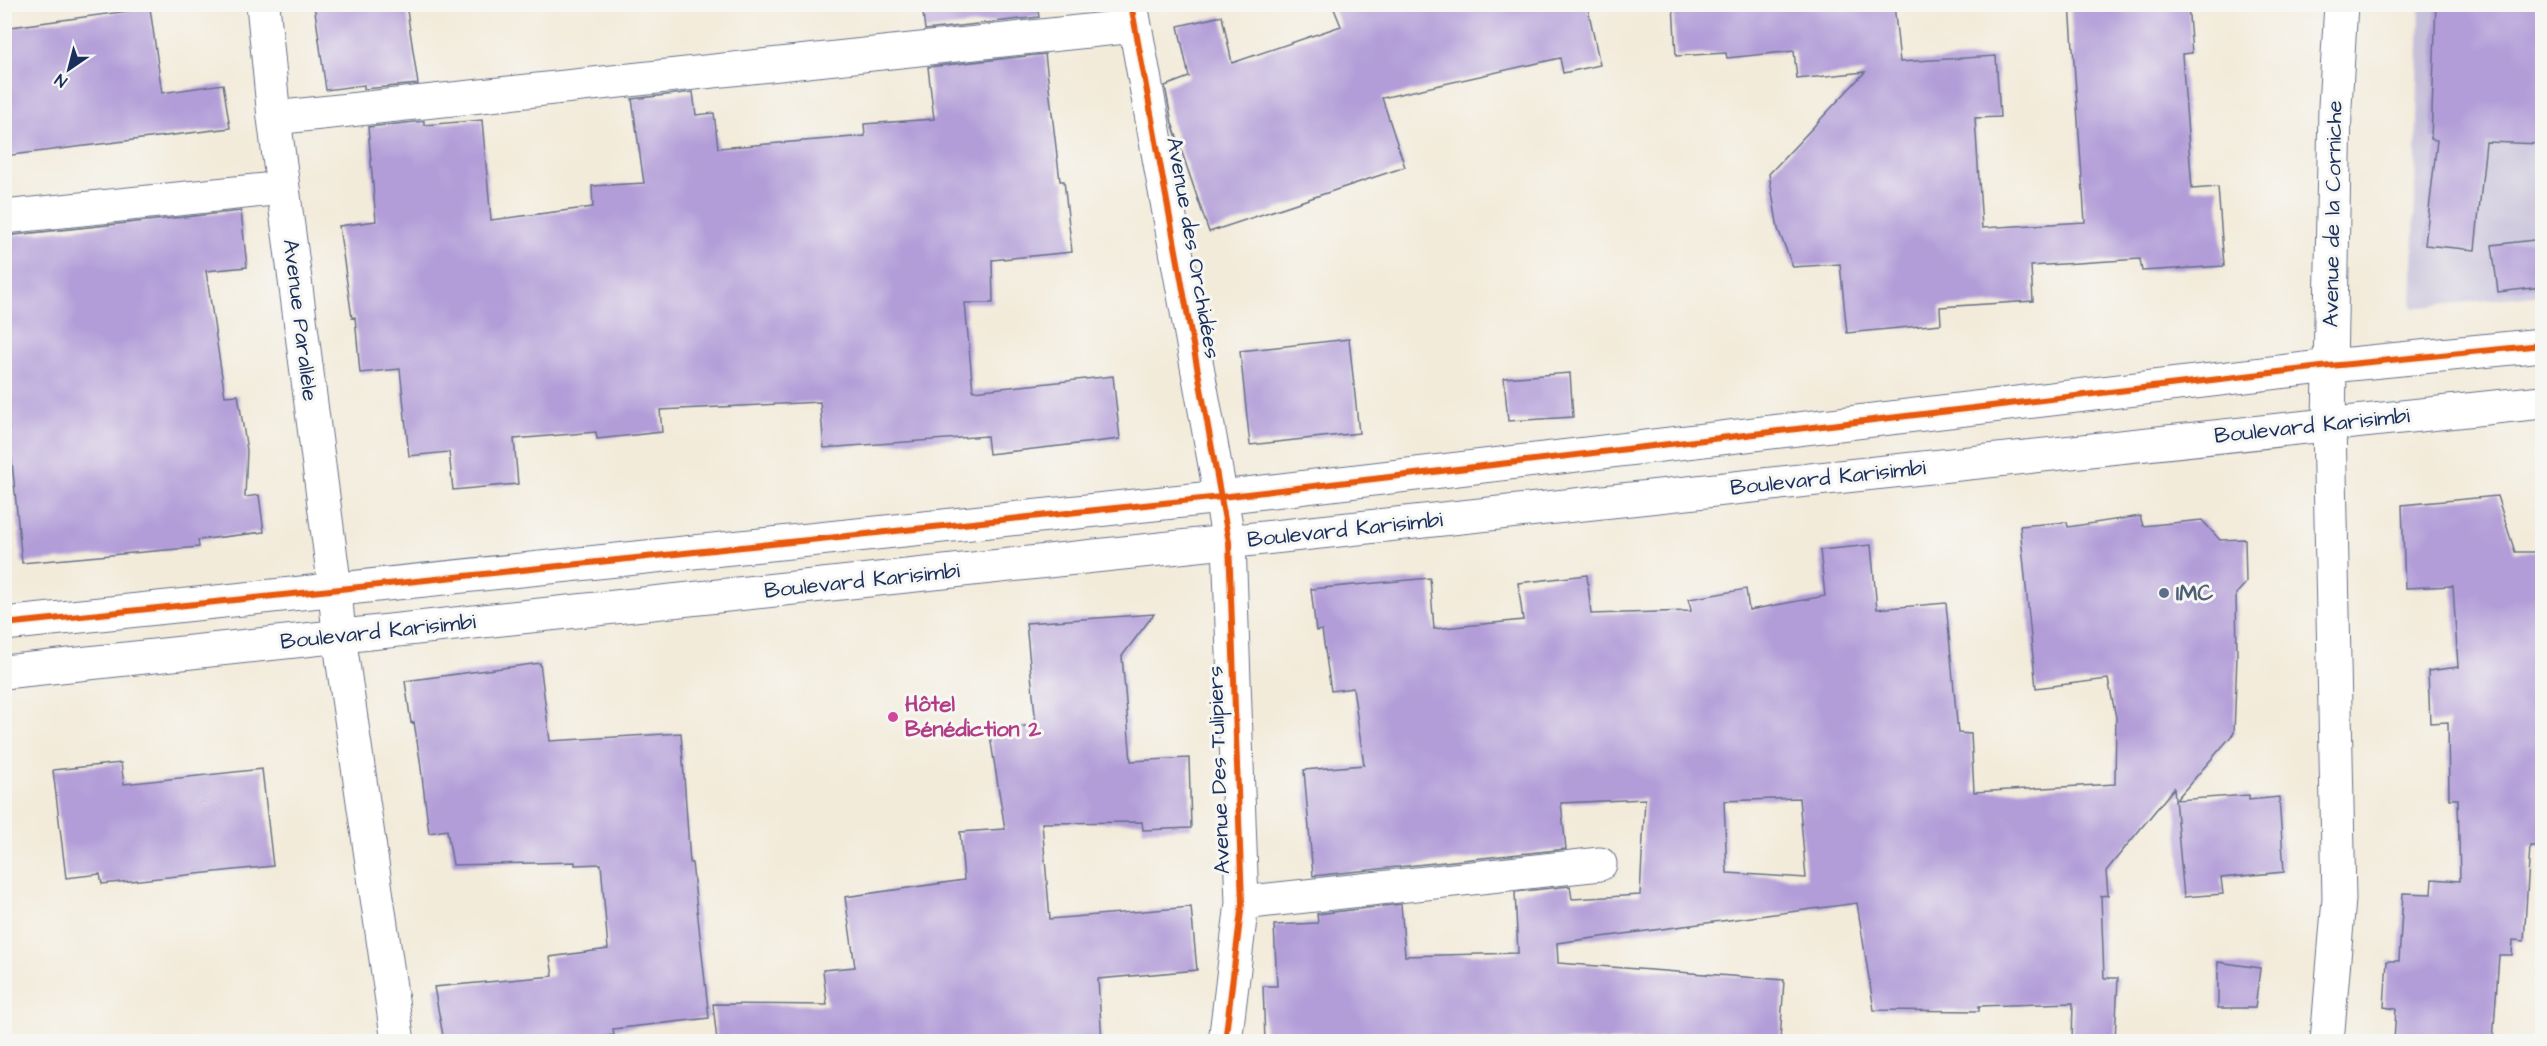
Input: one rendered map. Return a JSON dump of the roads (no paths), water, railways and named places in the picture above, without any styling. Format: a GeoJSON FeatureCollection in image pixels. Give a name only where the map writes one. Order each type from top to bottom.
{"type":"FeatureCollection","features":[{"type":"Feature","properties":{"kind":"street","name":"Avenue Parallèle"},"geometry":{"type":"LineString","coordinates":[[263,4],[274,118],[335,589],[339,636],[398,1041]]}},
{"type":"Feature","properties":{"kind":"street","name":"Avenue de la Corniche"},"geometry":{"type":"LineString","coordinates":[[2327,1041],[2339,899],[2329,424],[2335,107],[2341,4]]}},
{"type":"Feature","properties":{"kind":"street"},"geometry":{"type":"LineString","coordinates":[[274,118],[1133,15]]}},
{"type":"Feature","properties":{"kind":"street","name":"Avenue des Orchidées"},"geometry":{"type":"LineString","coordinates":[[1133,15],[1221,497]]}},
{"type":"Feature","properties":{"kind":"street"},"geometry":{"type":"LineString","coordinates":[[4,217],[283,188]]}},
{"type":"Feature","properties":{"kind":"street"},"geometry":{"type":"LineString","coordinates":[[4,624],[1221,497],[2330,366],[2542,345]]}},
{"type":"Feature","properties":{"kind":"street","name":"Boulevard Karisimbi"},"geometry":{"type":"LineString","coordinates":[[4,672],[2542,402]]}},
{"type":"Feature","properties":{"kind":"street","name":"Avenue Des Tulipiers"},"geometry":{"type":"LineString","coordinates":[[1221,497],[1228,542],[1242,903],[1225,1041]]}},
{"type":"Feature","properties":{"kind":"street"},"geometry":{"type":"LineString","coordinates":[[1242,903],[1600,864]]}},
{"type":"Feature","properties":{"kind":"place","name":"IMC"},"geometry":{"type":"Point","coordinates":[2164,593]}},
{"type":"Feature","properties":{"kind":"place","name":"Hôtel Bénédiction 2"},"geometry":{"type":"Point","coordinates":[893,717]}}]}
